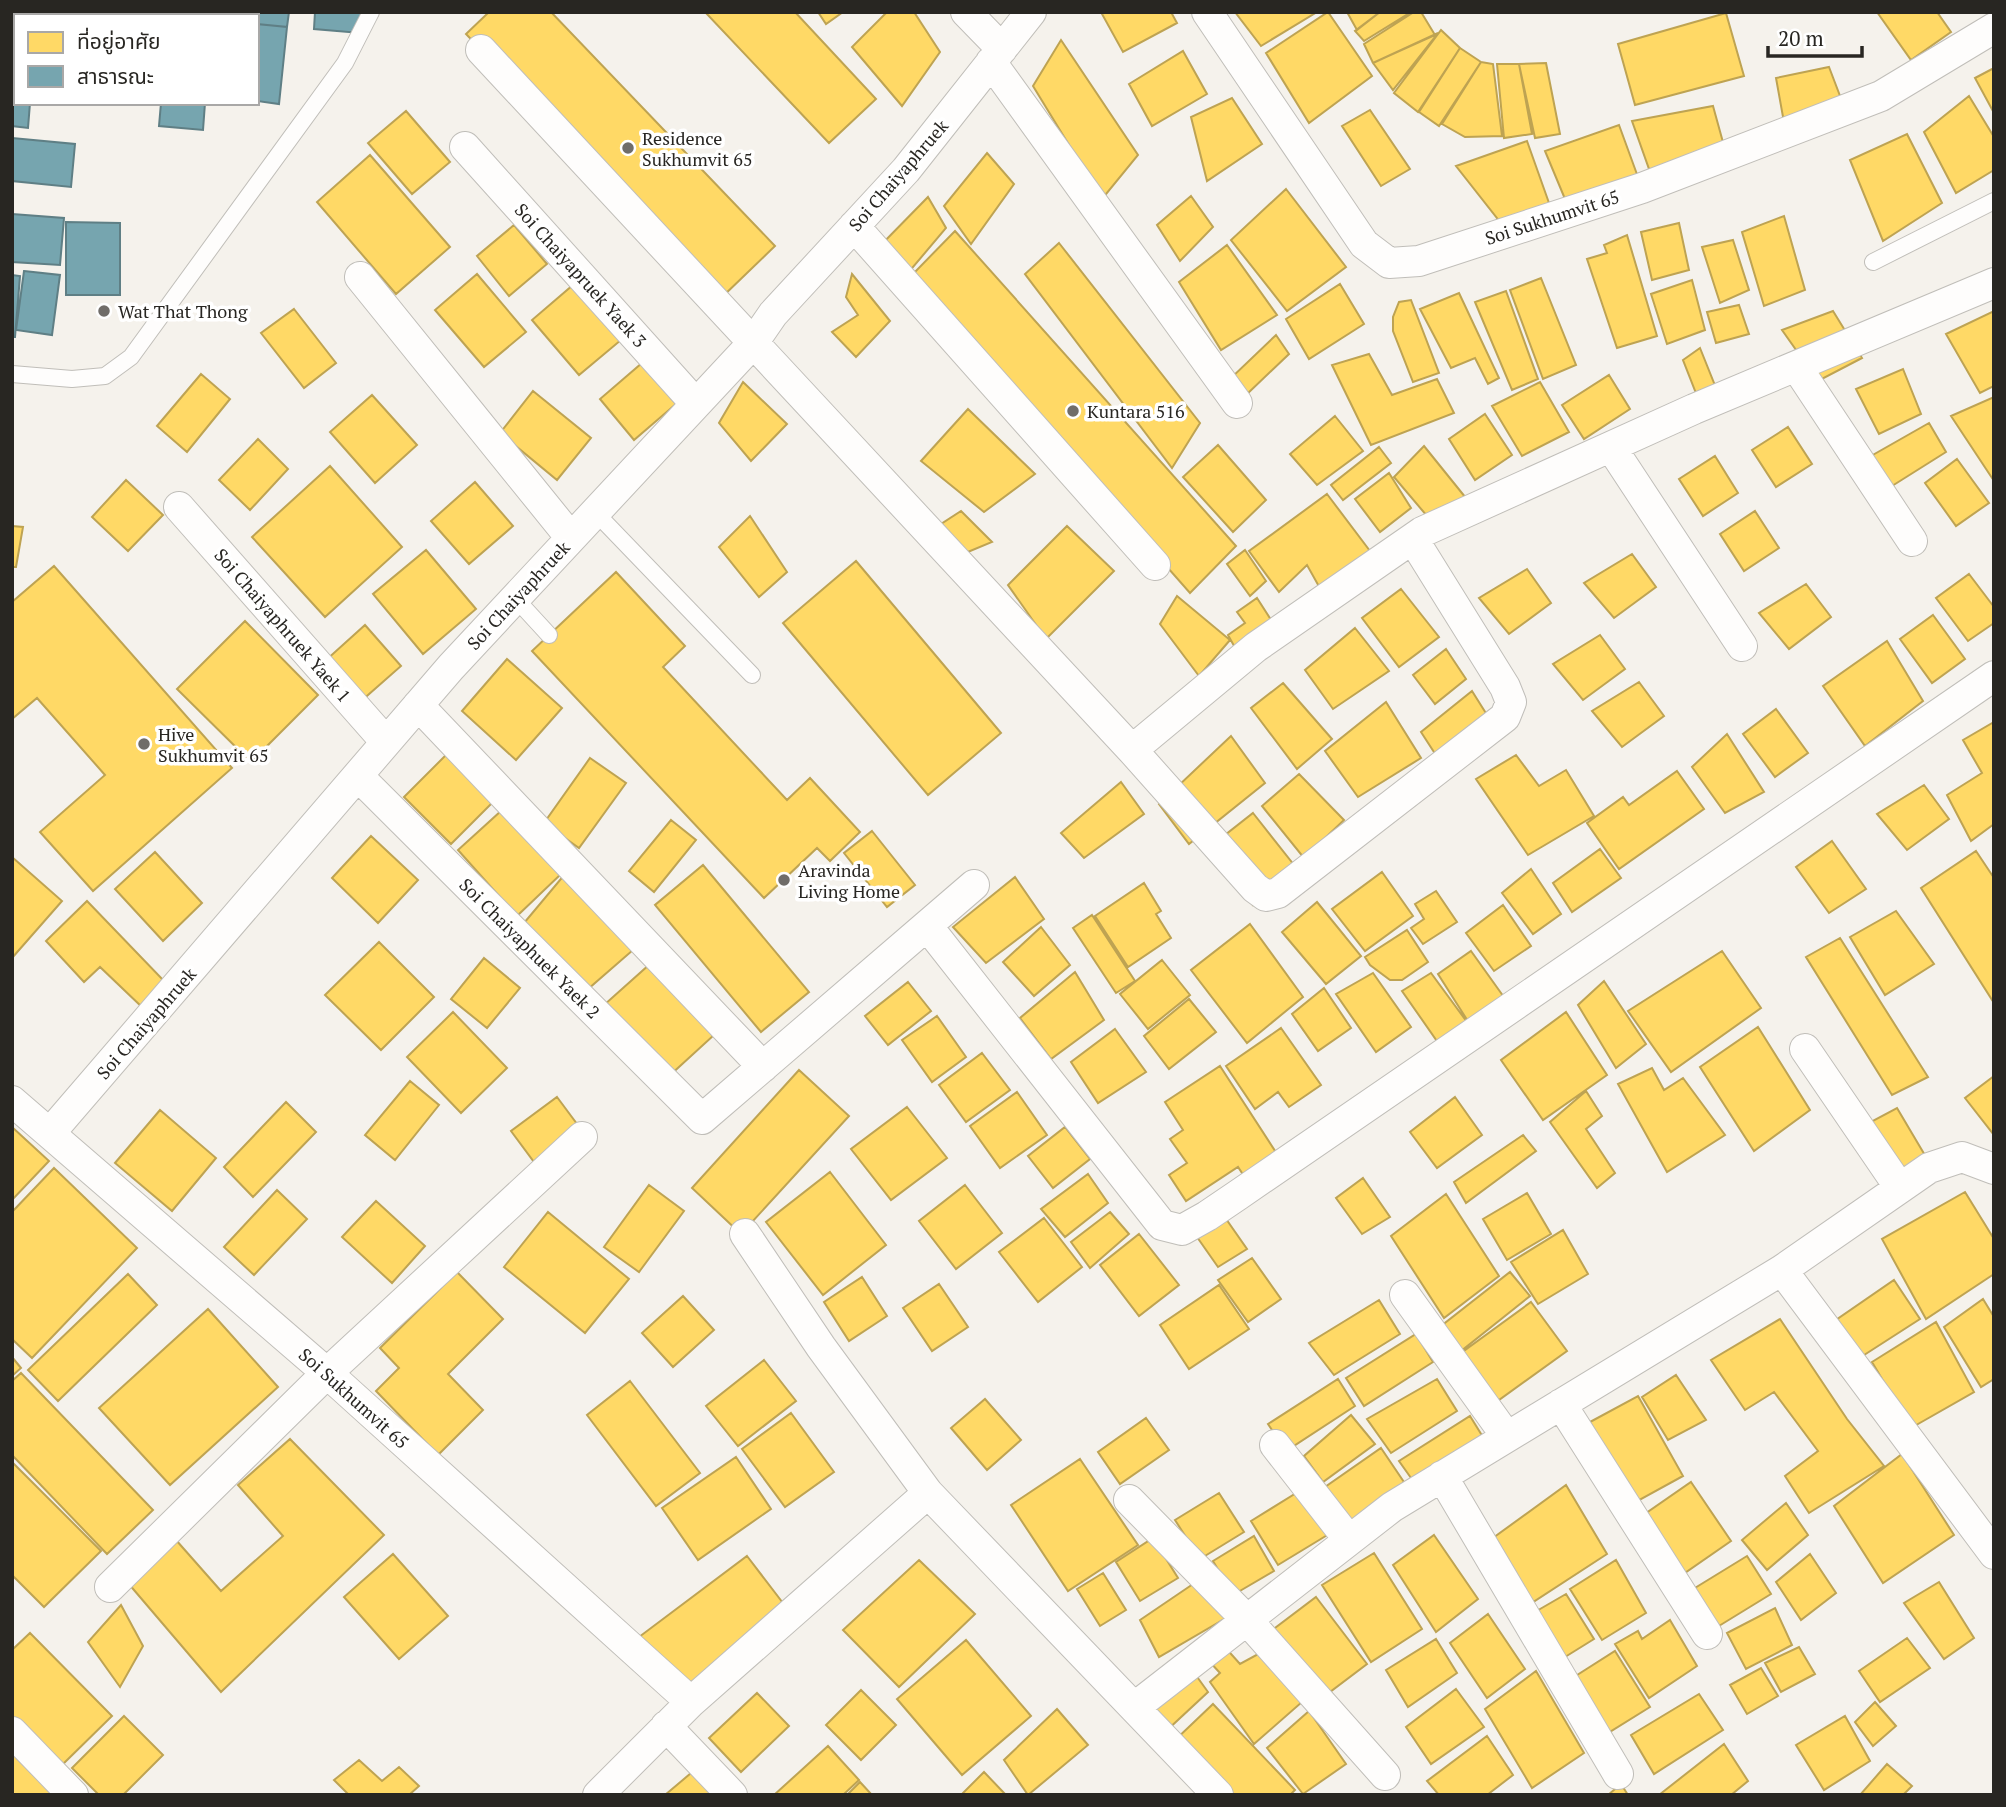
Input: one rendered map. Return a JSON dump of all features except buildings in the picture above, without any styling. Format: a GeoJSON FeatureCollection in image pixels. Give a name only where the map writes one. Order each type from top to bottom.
{"type":"FeatureCollection","features":[{"type":"Feature","properties":{"kind":"street"},"geometry":{"type":"LineString","coordinates":[[966,12],[1237,403]]}},
{"type":"Feature","properties":{"kind":"street"},"geometry":{"type":"LineString","coordinates":[[996,56],[1031,12]]}},
{"type":"Feature","properties":{"kind":"street","name":"Soi Sukhumvit 65"},"geometry":{"type":"LineString","coordinates":[[1207,12],[1364,244],[1389,263],[1419,261],[1642,188],[1881,96],[1994,28]]}},
{"type":"Feature","properties":{"kind":"street"},"geometry":{"type":"LineString","coordinates":[[481,50],[1132,750],[1255,888],[1266,896],[1278,893],[1505,718],[1511,702],[1505,687],[1413,539]]}},
{"type":"Feature","properties":{"kind":"street","name":"Soi Chaiyaphruek"},"geometry":{"type":"LineString","coordinates":[[50,1133],[418,705],[753,342],[773,314],[906,170],[996,56]]}},
{"type":"Feature","properties":{"kind":"street","name":"Soi Chaiyapruek Yaek 3"},"geometry":{"type":"LineString","coordinates":[[465,147],[696,404]]}},
{"type":"Feature","properties":{"kind":"street"},"geometry":{"type":"LineString","coordinates":[[854,226],[1155,565]]}},
{"type":"Feature","properties":{"kind":"street"},"geometry":{"type":"LineString","coordinates":[[360,277],[571,538]]}},
{"type":"Feature","properties":{"kind":"street"},"geometry":{"type":"LineString","coordinates":[[1132,750],[1256,647],[1422,532],[1796,366],[1994,283]]}},
{"type":"Feature","properties":{"kind":"street"},"geometry":{"type":"LineString","coordinates":[[1796,366],[1912,541]]}},
{"type":"Feature","properties":{"kind":"street"},"geometry":{"type":"LineString","coordinates":[[1611,447],[1742,646]]}},
{"type":"Feature","properties":{"kind":"street","name":"Soi Chaiyaphruek Yaek 1"},"geometry":{"type":"LineString","coordinates":[[179,507],[386,742]]}},
{"type":"Feature","properties":{"kind":"street"},"geometry":{"type":"LineString","coordinates":[[928,927],[1162,1225],[1182,1230],[1227,1202],[1994,676]]}},
{"type":"Feature","properties":{"kind":"street"},"geometry":{"type":"LineString","coordinates":[[418,705],[763,1067],[974,885]]}},
{"type":"Feature","properties":{"kind":"street","name":"Soi Chaiyaphuek Yaek 2"},"geometry":{"type":"LineString","coordinates":[[358,776],[702,1119],[763,1067]]}},
{"type":"Feature","properties":{"kind":"street"},"geometry":{"type":"LineString","coordinates":[[1805,1049],[1900,1188]]}},
{"type":"Feature","properties":{"kind":"street","name":"Soi Sukhumvit 65"},"geometry":{"type":"LineString","coordinates":[[12,1101],[327,1373],[691,1702]]}},
{"type":"Feature","properties":{"kind":"street"},"geometry":{"type":"LineString","coordinates":[[110,1587],[327,1373],[582,1137]]}},
{"type":"Feature","properties":{"kind":"street"},"geometry":{"type":"LineString","coordinates":[[1135,1707],[1392,1507],[1782,1270],[1929,1168],[1962,1157],[1994,1169]]}},
{"type":"Feature","properties":{"kind":"street"},"geometry":{"type":"LineString","coordinates":[[745,1234],[821,1348],[928,1493],[1218,1795]]}},
{"type":"Feature","properties":{"kind":"street"},"geometry":{"type":"LineString","coordinates":[[1782,1270],[1994,1554]]}},
{"type":"Feature","properties":{"kind":"street"},"geometry":{"type":"LineString","coordinates":[[1405,1295],[1507,1437]]}},
{"type":"Feature","properties":{"kind":"street"},"geometry":{"type":"LineString","coordinates":[[1561,1404],[1707,1634]]}},
{"type":"Feature","properties":{"kind":"street"},"geometry":{"type":"LineString","coordinates":[[1275,1445],[1349,1540]]}},
{"type":"Feature","properties":{"kind":"street"},"geometry":{"type":"LineString","coordinates":[[1442,1476],[1618,1774]]}},
{"type":"Feature","properties":{"kind":"street"},"geometry":{"type":"LineString","coordinates":[[598,1795],[691,1702],[928,1493]]}},
{"type":"Feature","properties":{"kind":"street"},"geometry":{"type":"LineString","coordinates":[[1129,1500],[1247,1620],[1385,1775]]}},
{"type":"Feature","properties":{"kind":"street"},"geometry":{"type":"LineString","coordinates":[[666,1726],[732,1795]]}},
{"type":"Feature","properties":{"kind":"street"},"geometry":{"type":"LineString","coordinates":[[12,1732],[73,1795]]}},
{"type":"Feature","properties":{"kind":"lane"},"geometry":{"type":"LineString","coordinates":[[12,374],[72,379],[105,376],[131,357],[345,63],[371,12]]}},
{"type":"Feature","properties":{"kind":"lane"},"geometry":{"type":"LineString","coordinates":[[1873,262],[1994,201]]}},
{"type":"Feature","properties":{"kind":"lane"},"geometry":{"type":"LineString","coordinates":[[596,512],[752,675]]}},
{"type":"Feature","properties":{"kind":"lane"},"geometry":{"type":"LineString","coordinates":[[515,598],[549,635]]}},
{"type":"Feature","properties":{"kind":"place","name":"Residence Sukhumvit 65"},"geometry":{"type":"Point","coordinates":[628,148]}},
{"type":"Feature","properties":{"kind":"place","name":"Wat That Thong"},"geometry":{"type":"Point","coordinates":[104,311]}},
{"type":"Feature","properties":{"kind":"place","name":"Kuntara 516"},"geometry":{"type":"Point","coordinates":[1073,411]}},
{"type":"Feature","properties":{"kind":"place","name":"Hive Sukhumvit 65"},"geometry":{"type":"Point","coordinates":[144,744]}},
{"type":"Feature","properties":{"kind":"place","name":"Aravinda Living Home"},"geometry":{"type":"Point","coordinates":[784,880]}}]}
